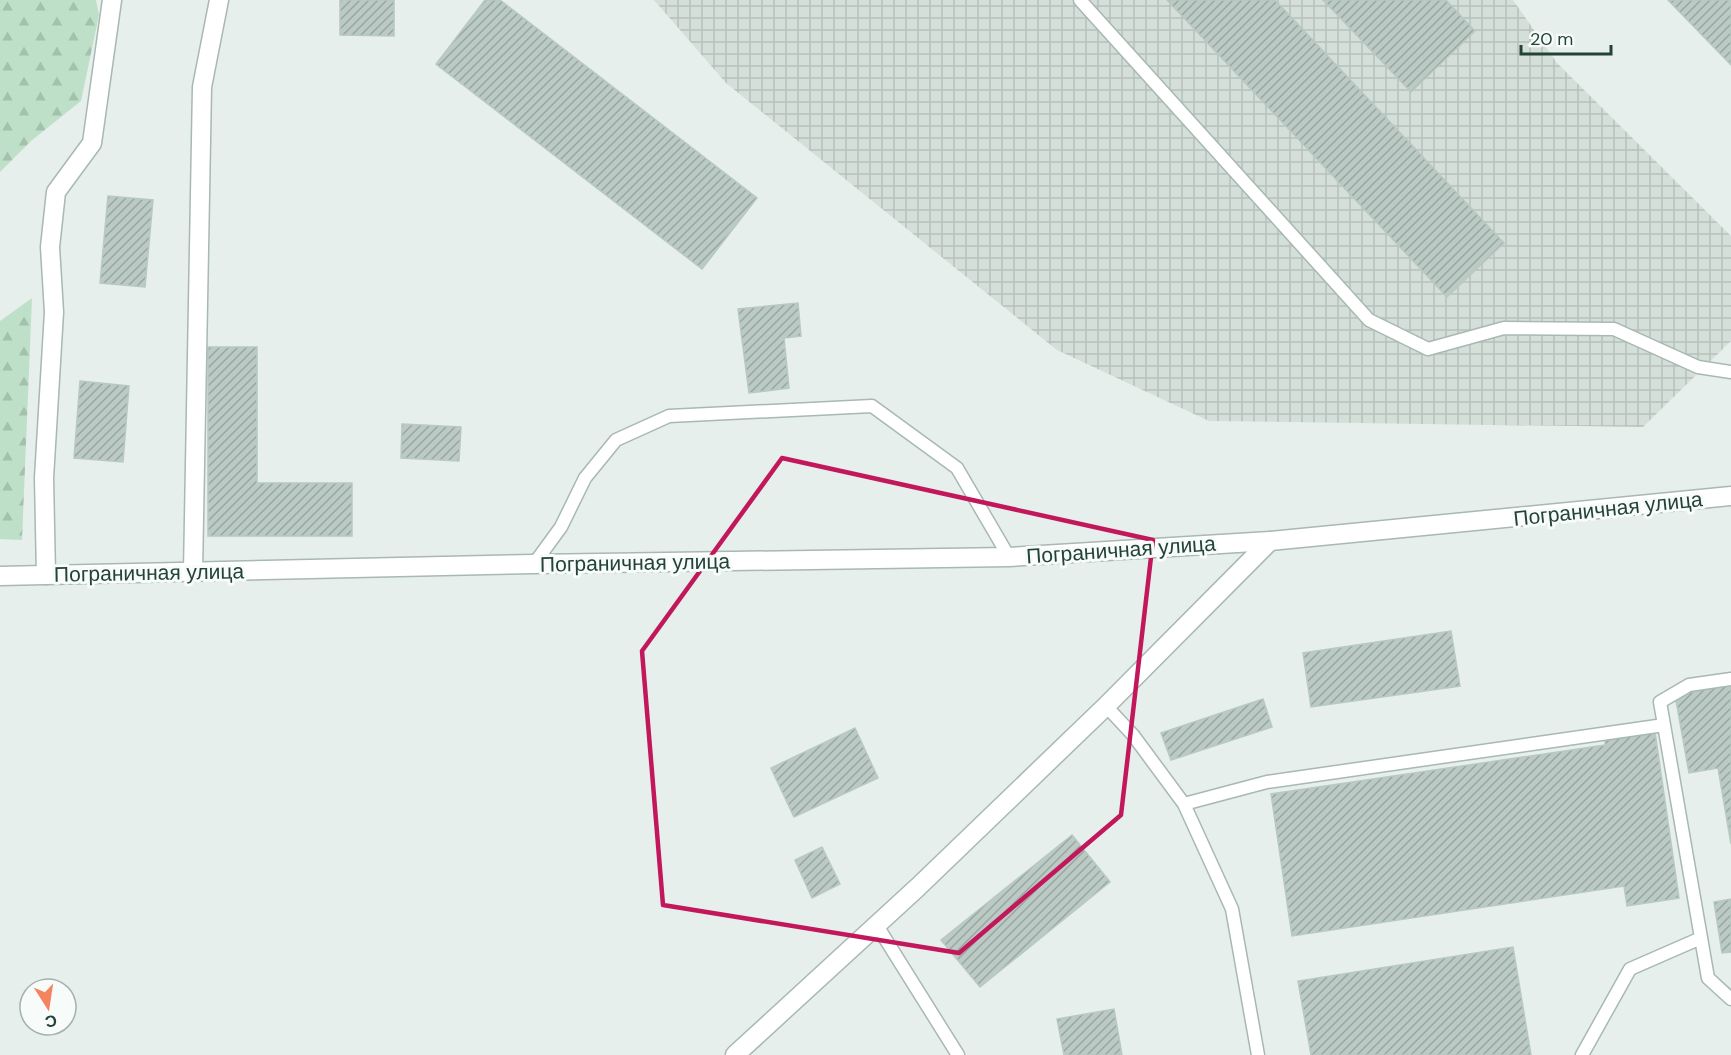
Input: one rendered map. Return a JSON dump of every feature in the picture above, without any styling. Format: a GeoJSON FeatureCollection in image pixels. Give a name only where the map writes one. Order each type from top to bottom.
{"type":"FeatureCollection","features":[{"type":"Feature","properties":{"kind":"street"},"geometry":{"type":"LineString","coordinates":[[46,576],[44,478],[54,312],[50,248],[56,192],[92,143],[112,0]]}},
{"type":"Feature","properties":{"kind":"street"},"geometry":{"type":"LineString","coordinates":[[193,572],[202,87],[219,0]]}},
{"type":"Feature","properties":{"kind":"street","name":"Пограничная улица"},"geometry":{"type":"LineString","coordinates":[[0,576],[534,564],[1009,557],[1270,541],[1731,496]]}},
{"type":"Feature","properties":{"kind":"street","name":"Пограничная улица"},"geometry":{"type":"LineString","coordinates":[[735,1055],[1106,706],[1270,541]]}},
{"type":"Feature","properties":{"kind":"lane"},"geometry":{"type":"LineString","coordinates":[[1080,0],[1369,320],[1428,349],[1504,328],[1614,329],[1698,367],[1731,372]]}},
{"type":"Feature","properties":{"kind":"lane"},"geometry":{"type":"LineString","coordinates":[[534,564],[561,528],[585,478],[616,440],[669,416],[872,406],[957,468],[1009,557]]}},
{"type":"Feature","properties":{"kind":"lane"},"geometry":{"type":"LineString","coordinates":[[1731,679],[1689,686],[1660,702],[1708,978],[1731,999]]}},
{"type":"Feature","properties":{"kind":"lane"},"geometry":{"type":"LineString","coordinates":[[1106,706],[1133,735],[1184,804],[1232,909],[1258,1055]]}},
{"type":"Feature","properties":{"kind":"lane"},"geometry":{"type":"LineString","coordinates":[[1184,804],[1267,782],[1664,725]]}},
{"type":"Feature","properties":{"kind":"lane"},"geometry":{"type":"LineString","coordinates":[[876,924],[958,1055]]}},
{"type":"Feature","properties":{"kind":"lane"},"geometry":{"type":"LineString","coordinates":[[1582,1055],[1630,969],[1701,938]]}},
{"type":"Feature","properties":{"kind":"highlighted area"},"geometry":{"type":"Polygon","coordinates":[[[782,458],[1153,540],[1121,815],[959,953],[663,905],[642,651],[782,458]]]}},
{"type":"Feature","properties":{"kind":"shaded area"},"geometry":{"type":"Polygon","coordinates":[[[654,0],[1513,0],[1557,63],[1731,236],[1731,341],[1643,427],[1209,421],[1057,350],[726,83],[654,0]]]}},
{"type":"Feature","properties":{"kind":"green space"},"geometry":{"type":"Polygon","coordinates":[[[0,0],[96,0],[99,15],[81,101],[31,141],[0,172],[0,0]]]}},
{"type":"Feature","properties":{"kind":"green space"},"geometry":{"type":"Polygon","coordinates":[[[32,298],[22,540],[0,539],[0,321],[32,298]]]}},
{"type":"Feature","properties":{"kind":"building"},"geometry":{"type":"Polygon","coordinates":[[[340,0],[394,0],[394,36],[340,35],[340,0]]]}},
{"type":"Feature","properties":{"kind":"building"},"geometry":{"type":"Polygon","coordinates":[[[485,0],[500,0],[757,198],[702,269],[436,64],[485,0]]]}},
{"type":"Feature","properties":{"kind":"building"},"geometry":{"type":"Polygon","coordinates":[[[1167,0],[1275,0],[1504,243],[1447,297],[1167,0]]]}},
{"type":"Feature","properties":{"kind":"building"},"geometry":{"type":"Polygon","coordinates":[[[1323,0],[1446,0],[1475,31],[1411,92],[1323,0]]]}},
{"type":"Feature","properties":{"kind":"building"},"geometry":{"type":"Polygon","coordinates":[[[1668,0],[1731,0],[1731,65],[1668,0]]]}},
{"type":"Feature","properties":{"kind":"building"},"geometry":{"type":"Polygon","coordinates":[[[108,196],[153,200],[145,287],[100,283],[108,196]]]}},
{"type":"Feature","properties":{"kind":"building"},"geometry":{"type":"Polygon","coordinates":[[[798,303],[801,336],[784,338],[789,388],[749,393],[738,309],[798,303]]]}},
{"type":"Feature","properties":{"kind":"building"},"geometry":{"type":"Polygon","coordinates":[[[208,347],[257,347],[257,483],[352,483],[352,536],[208,536],[208,347]]]}},
{"type":"Feature","properties":{"kind":"building"},"geometry":{"type":"Polygon","coordinates":[[[80,381],[129,386],[123,462],[74,458],[80,381]]]}},
{"type":"Feature","properties":{"kind":"building"},"geometry":{"type":"Polygon","coordinates":[[[402,424],[461,427],[459,461],[401,458],[402,424]]]}},
{"type":"Feature","properties":{"kind":"building"},"geometry":{"type":"Polygon","coordinates":[[[1451,631],[1460,686],[1311,707],[1303,653],[1451,631]]]}},
{"type":"Feature","properties":{"kind":"building"},"geometry":{"type":"Polygon","coordinates":[[[1731,685],[1731,844],[1718,768],[1689,773],[1675,695],[1731,685]]]}},
{"type":"Feature","properties":{"kind":"building"},"geometry":{"type":"Polygon","coordinates":[[[1263,699],[1272,727],[1171,760],[1161,733],[1263,699]]]}},
{"type":"Feature","properties":{"kind":"building"},"geometry":{"type":"Polygon","coordinates":[[[855,728],[878,778],[794,817],[771,768],[855,728]]]}},
{"type":"Feature","properties":{"kind":"building"},"geometry":{"type":"Polygon","coordinates":[[[1655,732],[1679,898],[1627,906],[1624,886],[1292,936],[1271,794],[1605,745],[1605,740],[1655,732]]]}},
{"type":"Feature","properties":{"kind":"building"},"geometry":{"type":"Polygon","coordinates":[[[1072,835],[1110,882],[980,987],[941,940],[1072,835]]]}},
{"type":"Feature","properties":{"kind":"building"},"geometry":{"type":"Polygon","coordinates":[[[822,847],[840,884],[812,898],[795,860],[822,847]]]}},
{"type":"Feature","properties":{"kind":"building"},"geometry":{"type":"Polygon","coordinates":[[[1731,899],[1731,952],[1722,953],[1714,902],[1731,899]]]}},
{"type":"Feature","properties":{"kind":"building"},"geometry":{"type":"Polygon","coordinates":[[[1513,947],[1531,1055],[1311,1055],[1298,981],[1513,947]]]}},
{"type":"Feature","properties":{"kind":"building"},"geometry":{"type":"Polygon","coordinates":[[[1114,1009],[1122,1055],[1064,1055],[1057,1019],[1114,1009]]]}}]}
